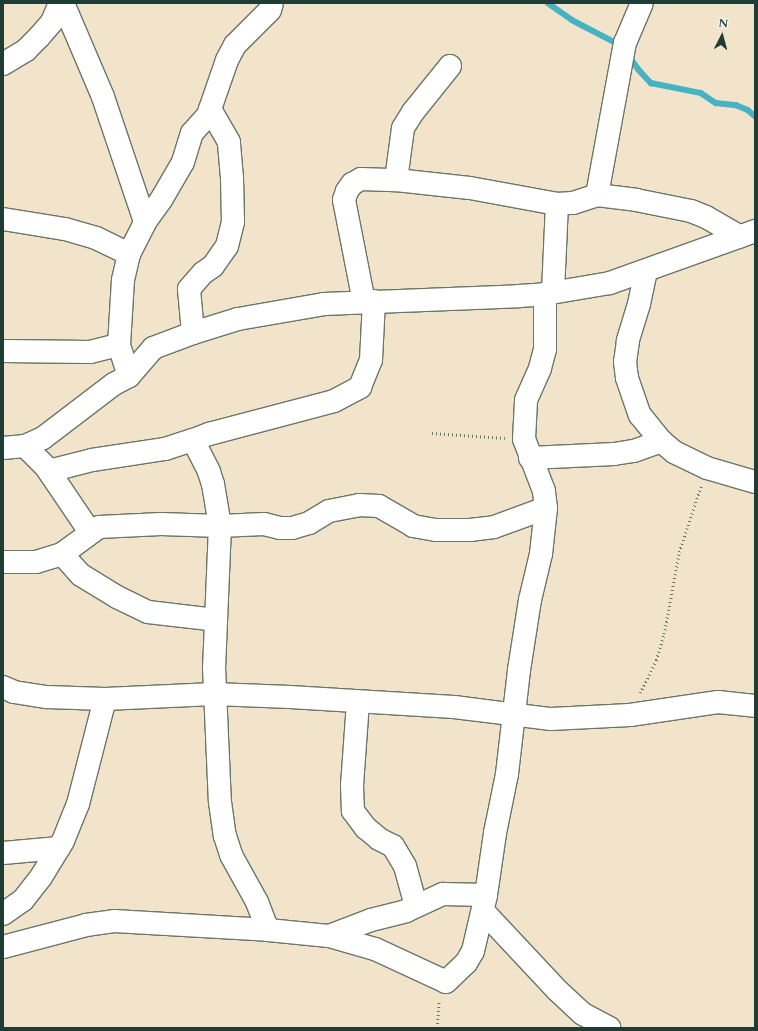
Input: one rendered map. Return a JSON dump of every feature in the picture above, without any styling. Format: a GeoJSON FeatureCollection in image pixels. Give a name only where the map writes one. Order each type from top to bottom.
{"type":"FeatureCollection","features":[{"type":"Feature","properties":{"kind":"street"},"geometry":{"type":"LineString","coordinates":[[3,64],[26,50],[39,37],[52,22],[62,3]]}},
{"type":"Feature","properties":{"kind":"street"},"geometry":{"type":"LineString","coordinates":[[62,3],[103,97],[145,222]]}},
{"type":"Feature","properties":{"kind":"street"},"geometry":{"type":"LineString","coordinates":[[129,376],[119,345],[123,280],[129,254],[145,222],[161,200],[183,162],[192,133],[210,109],[227,60],[235,45],[270,10],[272,3]]}},
{"type":"Feature","properties":{"kind":"street"},"geometry":{"type":"LineString","coordinates":[[597,195],[625,43],[642,3]]}},
{"type":"Feature","properties":{"kind":"street"},"geometry":{"type":"LineString","coordinates":[[396,180],[404,128],[413,112],[450,66]]}},
{"type":"Feature","properties":{"kind":"street"},"geometry":{"type":"LineString","coordinates":[[193,333],[189,289],[202,273],[213,266],[227,246],[233,222],[229,142],[210,109]]}},
{"type":"Feature","properties":{"kind":"street"},"geometry":{"type":"LineString","coordinates":[[49,471],[92,460],[165,449],[209,434],[334,401],[360,386],[371,360],[369,302],[344,200],[347,191],[352,184],[361,179],[396,180],[470,188],[558,204],[573,203],[597,195],[691,210],[748,234]]}},
{"type":"Feature","properties":{"kind":"street"},"geometry":{"type":"LineString","coordinates":[[3,947],[80,927],[114,921],[268,930],[330,936],[375,949],[446,982],[466,963],[474,951],[485,903],[507,774],[530,600],[541,554],[546,508],[544,491],[527,448],[526,400],[539,372],[545,349],[558,204]]}},
{"type":"Feature","properties":{"kind":"street"},"geometry":{"type":"LineString","coordinates":[[3,219],[71,231],[96,238],[129,254]]}},
{"type":"Feature","properties":{"kind":"street"},"geometry":{"type":"LineString","coordinates":[[3,448],[25,446],[43,438],[108,388],[129,376],[153,348],[193,333],[238,319],[324,304],[549,293],[610,283],[748,234]]}},
{"type":"Feature","properties":{"kind":"street"},"geometry":{"type":"LineString","coordinates":[[646,271],[639,304],[628,341],[625,362],[627,378],[640,415],[661,442],[674,452],[707,468],[755,482]]}},
{"type":"Feature","properties":{"kind":"street"},"geometry":{"type":"LineString","coordinates":[[3,351],[90,352],[119,345]]}},
{"type":"Feature","properties":{"kind":"street"},"geometry":{"type":"LineString","coordinates":[[193,440],[213,484],[220,526],[214,694],[220,802],[225,836],[234,861],[253,895],[268,930]]}},
{"type":"Feature","properties":{"kind":"street"},"geometry":{"type":"LineString","coordinates":[[527,448],[614,454],[634,451],[661,442]]}},
{"type":"Feature","properties":{"kind":"street"},"geometry":{"type":"LineString","coordinates":[[25,446],[49,471],[90,532]]}},
{"type":"Feature","properties":{"kind":"street"},"geometry":{"type":"LineString","coordinates":[[3,562],[36,562],[62,554],[90,532],[99,527],[161,524],[220,526],[264,524],[280,528],[292,528],[309,523],[329,511],[359,505],[379,506],[413,526],[436,530],[470,530],[494,527],[546,508]]}},
{"type":"Feature","properties":{"kind":"street"},"geometry":{"type":"LineString","coordinates":[[62,554],[81,575],[117,597],[148,612],[216,620]]}},
{"type":"Feature","properties":{"kind":"street"},"geometry":{"type":"LineString","coordinates":[[3,687],[14,692],[47,697],[105,700],[214,694],[454,707],[551,719],[630,715],[718,702],[755,706]]}},
{"type":"Feature","properties":{"kind":"street"},"geometry":{"type":"LineString","coordinates":[[3,914],[23,900],[41,877],[59,848],[78,804],[105,700]]}},
{"type":"Feature","properties":{"kind":"street"},"geometry":{"type":"LineString","coordinates":[[358,702],[352,785],[353,811],[366,828],[379,839],[393,846],[405,866],[416,906]]}},
{"type":"Feature","properties":{"kind":"street"},"geometry":{"type":"LineString","coordinates":[[3,853],[59,848]]}},
{"type":"Feature","properties":{"kind":"street"},"geometry":{"type":"LineString","coordinates":[[330,936],[416,906],[443,894],[485,903],[557,990],[583,1014],[609,1028]]}},
{"type":"Feature","properties":{"kind":"path"},"geometry":{"type":"LineString","coordinates":[[432,433],[527,448]]}},
{"type":"Feature","properties":{"kind":"path"},"geometry":{"type":"LineString","coordinates":[[630,715],[656,660],[664,634],[679,552],[707,468]]}},
{"type":"Feature","properties":{"kind":"path"},"geometry":{"type":"LineString","coordinates":[[437,1028],[439,999],[446,982]]}},
{"type":"Feature","properties":{"kind":"waterway"},"geometry":{"type":"LineString","coordinates":[[548,3],[572,20],[620,45]]}},
{"type":"Feature","properties":{"kind":"waterway"},"geometry":{"type":"LineString","coordinates":[[629,56],[651,83],[701,93],[716,103],[736,105],[748,110],[755,116]]}}]}
